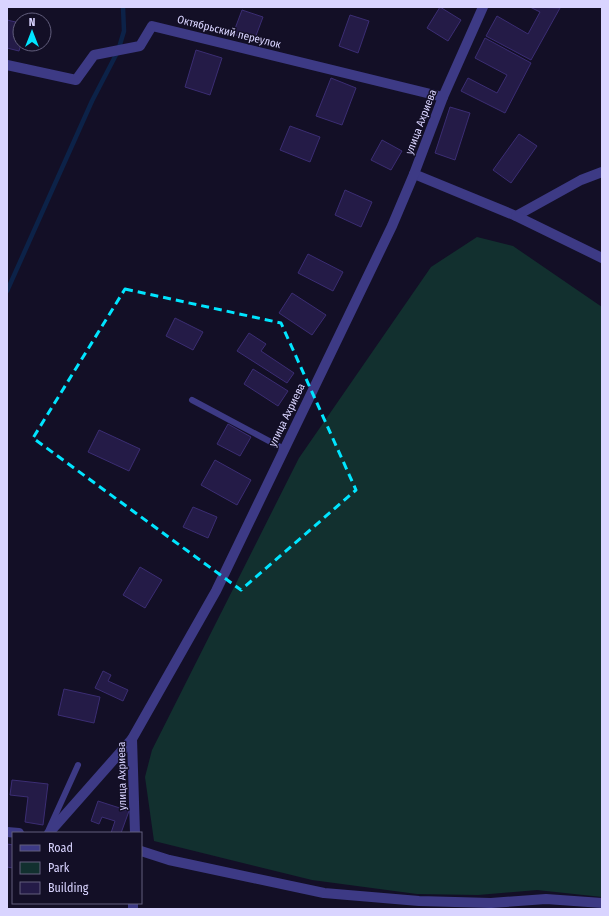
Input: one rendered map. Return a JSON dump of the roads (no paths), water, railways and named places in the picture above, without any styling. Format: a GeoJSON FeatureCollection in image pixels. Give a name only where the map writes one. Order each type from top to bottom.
{"type":"FeatureCollection","features":[{"type":"Feature","properties":{"kind":"street","name":"улица Ахриева"},"geometry":{"type":"LineString","coordinates":[[135,832],[132,739],[216,591],[392,226],[414,174],[443,97],[483,7]]}},
{"type":"Feature","properties":{"kind":"street","name":"Октябрьский переулок"},"geometry":{"type":"LineString","coordinates":[[7,65],[76,80],[94,55],[140,46],[152,26],[443,97]]}},
{"type":"Feature","properties":{"kind":"street"},"geometry":{"type":"LineString","coordinates":[[516,216],[581,180],[602,172]]}},
{"type":"Feature","properties":{"kind":"street"},"geometry":{"type":"LineString","coordinates":[[414,174],[516,216],[602,258]]}},
{"type":"Feature","properties":{"kind":"street"},"geometry":{"type":"LineString","coordinates":[[49,832],[132,739]]}},
{"type":"Feature","properties":{"kind":"street"},"geometry":{"type":"LineString","coordinates":[[142,851],[169,860],[324,893],[420,902],[489,906],[546,899],[602,903]]}},
{"type":"Feature","properties":{"kind":"lane"},"geometry":{"type":"LineString","coordinates":[[192,400],[284,449]]}},
{"type":"Feature","properties":{"kind":"lane"},"geometry":{"type":"LineString","coordinates":[[48,832],[78,765]]}},
{"type":"Feature","properties":{"kind":"waterway"},"geometry":{"type":"LineString","coordinates":[[7,291],[92,101],[118,51],[124,31],[123,7]]}}]}
